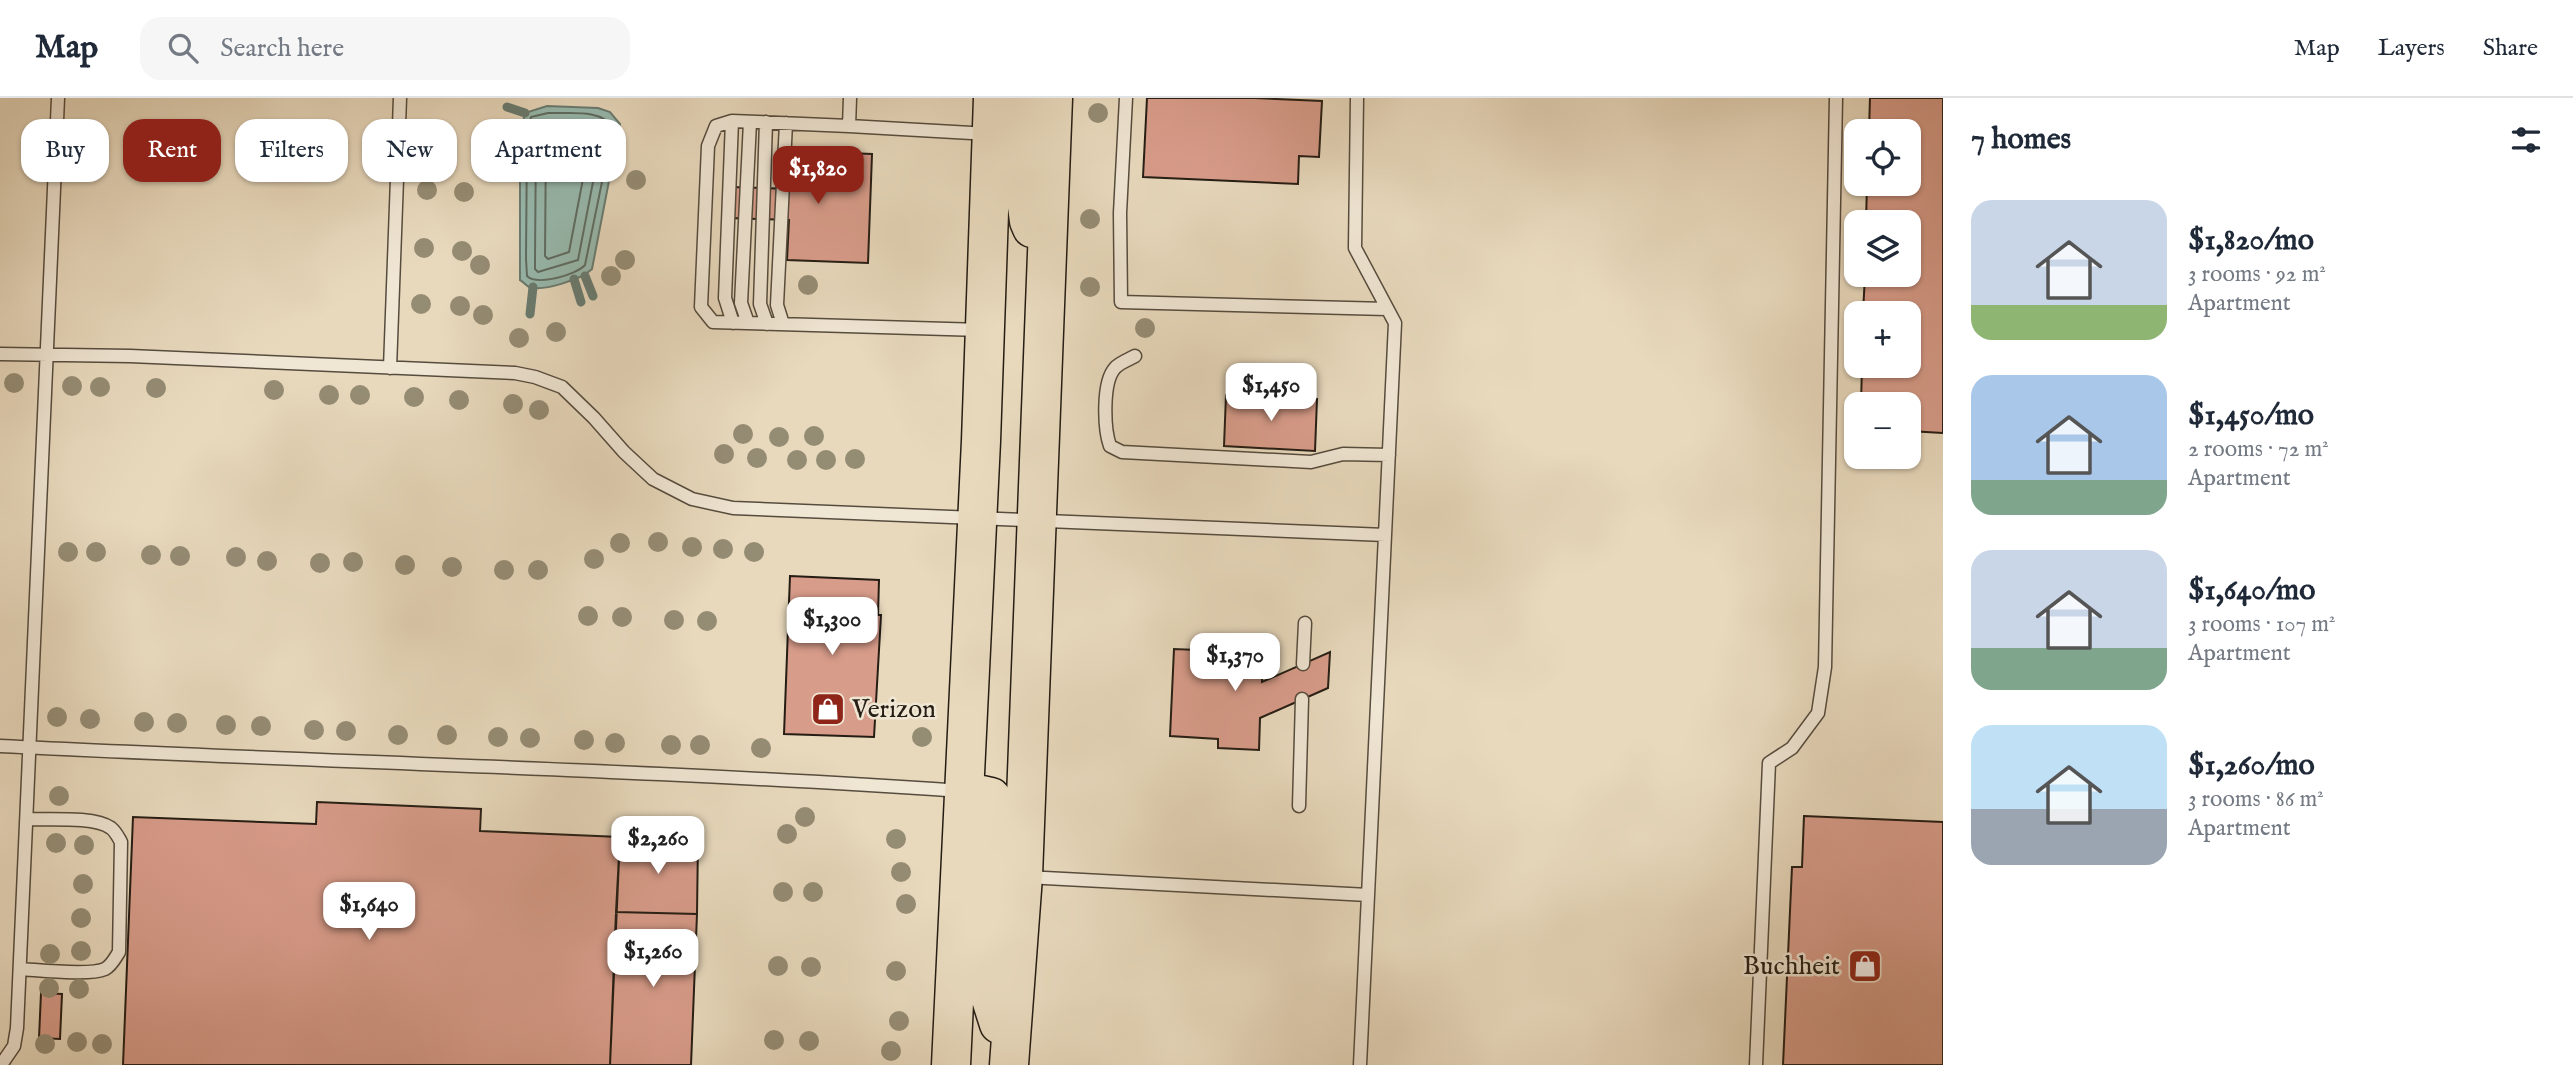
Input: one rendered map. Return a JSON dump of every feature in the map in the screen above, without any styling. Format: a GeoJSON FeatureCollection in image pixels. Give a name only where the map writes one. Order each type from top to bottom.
{"type":"FeatureCollection","features":[{"type":"Feature","properties":{"kind":"main road"},"geometry":{"type":"LineString","coordinates":[[1015,98],[1029,221],[1046,262]]}},
{"type":"Feature","properties":{"kind":"main road"},"geometry":{"type":"LineString","coordinates":[[1010,1060],[1023,876],[1053,98]]}},
{"type":"Feature","properties":{"kind":"main road"},"geometry":{"type":"LineString","coordinates":[[951,1065],[993,116]]}},
{"type":"Feature","properties":{"kind":"main road"},"geometry":{"type":"LineString","coordinates":[[964,791],[991,797],[997,812],[988,961],[990,999],[1010,1060]]}},
{"type":"Feature","properties":{"kind":"lane"},"geometry":{"type":"LineString","coordinates":[[1,1065],[14,1046],[20,969],[58,98]]}},
{"type":"Feature","properties":{"kind":"lane"},"geometry":{"type":"LineString","coordinates":[[390,368],[400,98]]}},
{"type":"Feature","properties":{"kind":"lane"},"geometry":{"type":"LineString","coordinates":[[849,127],[850,98]]}},
{"type":"Feature","properties":{"kind":"lane"},"geometry":{"type":"LineString","coordinates":[[1126,98],[1120,214],[1121,302],[1387,309]]}},
{"type":"Feature","properties":{"kind":"lane"},"geometry":{"type":"LineString","coordinates":[[1357,98],[1355,248],[1395,323],[1360,1065]]}},
{"type":"Feature","properties":{"kind":"lane"},"geometry":{"type":"LineString","coordinates":[[1756,1065],[1769,763],[1792,748],[1818,713],[1825,667],[1836,98]]}},
{"type":"Feature","properties":{"kind":"lane"},"geometry":{"type":"LineString","coordinates":[[985,330],[713,322],[701,307],[708,146],[716,126],[732,121],[750,121],[849,127],[993,116]]}},
{"type":"Feature","properties":{"kind":"lane"},"geometry":{"type":"LineString","coordinates":[[732,121],[725,298],[733,323]]}},
{"type":"Feature","properties":{"kind":"lane"},"geometry":{"type":"LineString","coordinates":[[748,323],[741,303],[750,121]]}},
{"type":"Feature","properties":{"kind":"lane"},"geometry":{"type":"LineString","coordinates":[[766,122],[760,304],[767,324]]}},
{"type":"Feature","properties":{"kind":"lane"},"geometry":{"type":"LineString","coordinates":[[783,324],[776,305],[786,123]]}},
{"type":"Feature","properties":{"kind":"lane"},"geometry":{"type":"LineString","coordinates":[[0,354],[130,356],[515,373],[535,377],[562,387],[653,480],[692,499],[733,508],[1385,535]]}},
{"type":"Feature","properties":{"kind":"lane"},"geometry":{"type":"LineString","coordinates":[[1135,356],[1115,368],[1107,387],[1106,434],[1110,446],[1122,452],[1311,462],[1343,454],[1389,455]]}},
{"type":"Feature","properties":{"kind":"lane"},"geometry":{"type":"LineString","coordinates":[[1303,664],[1305,623]]}},
{"type":"Feature","properties":{"kind":"lane"},"geometry":{"type":"LineString","coordinates":[[1299,806],[1302,699]]}},
{"type":"Feature","properties":{"kind":"lane"},"geometry":{"type":"LineString","coordinates":[[0,746],[371,764],[493,765],[964,791]]}},
{"type":"Feature","properties":{"kind":"lane"},"geometry":{"type":"LineString","coordinates":[[20,969],[89,972],[105,969],[114,961],[118,951],[121,842],[114,830],[93,822],[27,819]]}},
{"type":"Feature","properties":{"kind":"lane"},"geometry":{"type":"LineString","coordinates":[[1023,876],[1368,895]]}},
{"type":"Feature","properties":{"kind":"water"},"geometry":{"type":"Polygon","coordinates":[[[547,106],[598,108],[610,112],[616,119],[524,119],[525,113],[547,106]]]}},
{"type":"Feature","properties":{"kind":"water"},"geometry":{"type":"Polygon","coordinates":[[[520,182],[609,182],[592,269],[562,284],[543,288],[529,287],[520,280],[520,182]]]}},
{"type":"Feature","properties":{"kind":"building"},"geometry":{"type":"Polygon","coordinates":[[[1147,98],[1322,101],[1319,157],[1299,156],[1298,184],[1143,177],[1147,98]]]}},
{"type":"Feature","properties":{"kind":"building"},"geometry":{"type":"Polygon","coordinates":[[[1870,98],[1943,98],[1943,433],[1921,432],[1921,392],[1861,392],[1862,378],[1921,378],[1921,301],[1864,301],[1864,287],[1921,287],[1921,210],[1866,210],[1867,196],[1921,196],[1921,119],[1869,119],[1870,98]]]}},
{"type":"Feature","properties":{"kind":"building"},"geometry":{"type":"Polygon","coordinates":[[[791,151],[872,154],[868,263],[787,260],[789,220],[730,218],[731,187],[790,189],[791,151]]]}},
{"type":"Feature","properties":{"kind":"building"},"geometry":{"type":"Polygon","coordinates":[[[1226,395],[1317,399],[1315,451],[1224,446],[1226,395]]]}},
{"type":"Feature","properties":{"kind":"building"},"geometry":{"type":"Polygon","coordinates":[[[790,576],[879,580],[878,615],[881,615],[874,737],[784,734],[790,576]]]}},
{"type":"Feature","properties":{"kind":"building"},"geometry":{"type":"Polygon","coordinates":[[[1222,641],[1264,643],[1262,682],[1330,652],[1328,688],[1260,718],[1259,750],[1218,748],[1218,739],[1170,736],[1174,649],[1222,651],[1222,641]]]}},
{"type":"Feature","properties":{"kind":"building"},"geometry":{"type":"Polygon","coordinates":[[[317,802],[481,809],[480,831],[620,837],[610,1065],[123,1065],[133,817],[316,824],[317,802]]]}},
{"type":"Feature","properties":{"kind":"building","name":"Buchheit"},"geometry":{"type":"Polygon","coordinates":[[[1804,816],[1943,822],[1943,1065],[1783,1065],[1792,867],[1802,867],[1804,816]]]}},
{"type":"Feature","properties":{"kind":"building"},"geometry":{"type":"Polygon","coordinates":[[[620,837],[698,839],[697,914],[616,912],[620,837]]]}},
{"type":"Feature","properties":{"kind":"building"},"geometry":{"type":"Polygon","coordinates":[[[616,912],[697,914],[691,1065],[610,1065],[616,912]]]}},
{"type":"Feature","properties":{"kind":"building"},"geometry":{"type":"Polygon","coordinates":[[[41,993],[62,994],[60,1039],[39,1038],[41,993]]]}},
{"type":"Feature","properties":{"kind":"waterway"},"geometry":{"type":"LineString","coordinates":[[507,107],[525,113]]}},
{"type":"Feature","properties":{"kind":"waterway"},"geometry":{"type":"LineString","coordinates":[[585,276],[593,296]]}},
{"type":"Feature","properties":{"kind":"waterway"},"geometry":{"type":"LineString","coordinates":[[574,279],[581,302]]}},
{"type":"Feature","properties":{"kind":"waterway"},"geometry":{"type":"LineString","coordinates":[[530,314],[533,287]]}},
{"type":"Feature","properties":{"kind":"place","name":"Verizon"},"geometry":{"type":"Point","coordinates":[828,709]}},
{"type":"Feature","properties":{"kind":"place","name":"Buchheit"},"geometry":{"type":"Point","coordinates":[1865,966]}}]}
